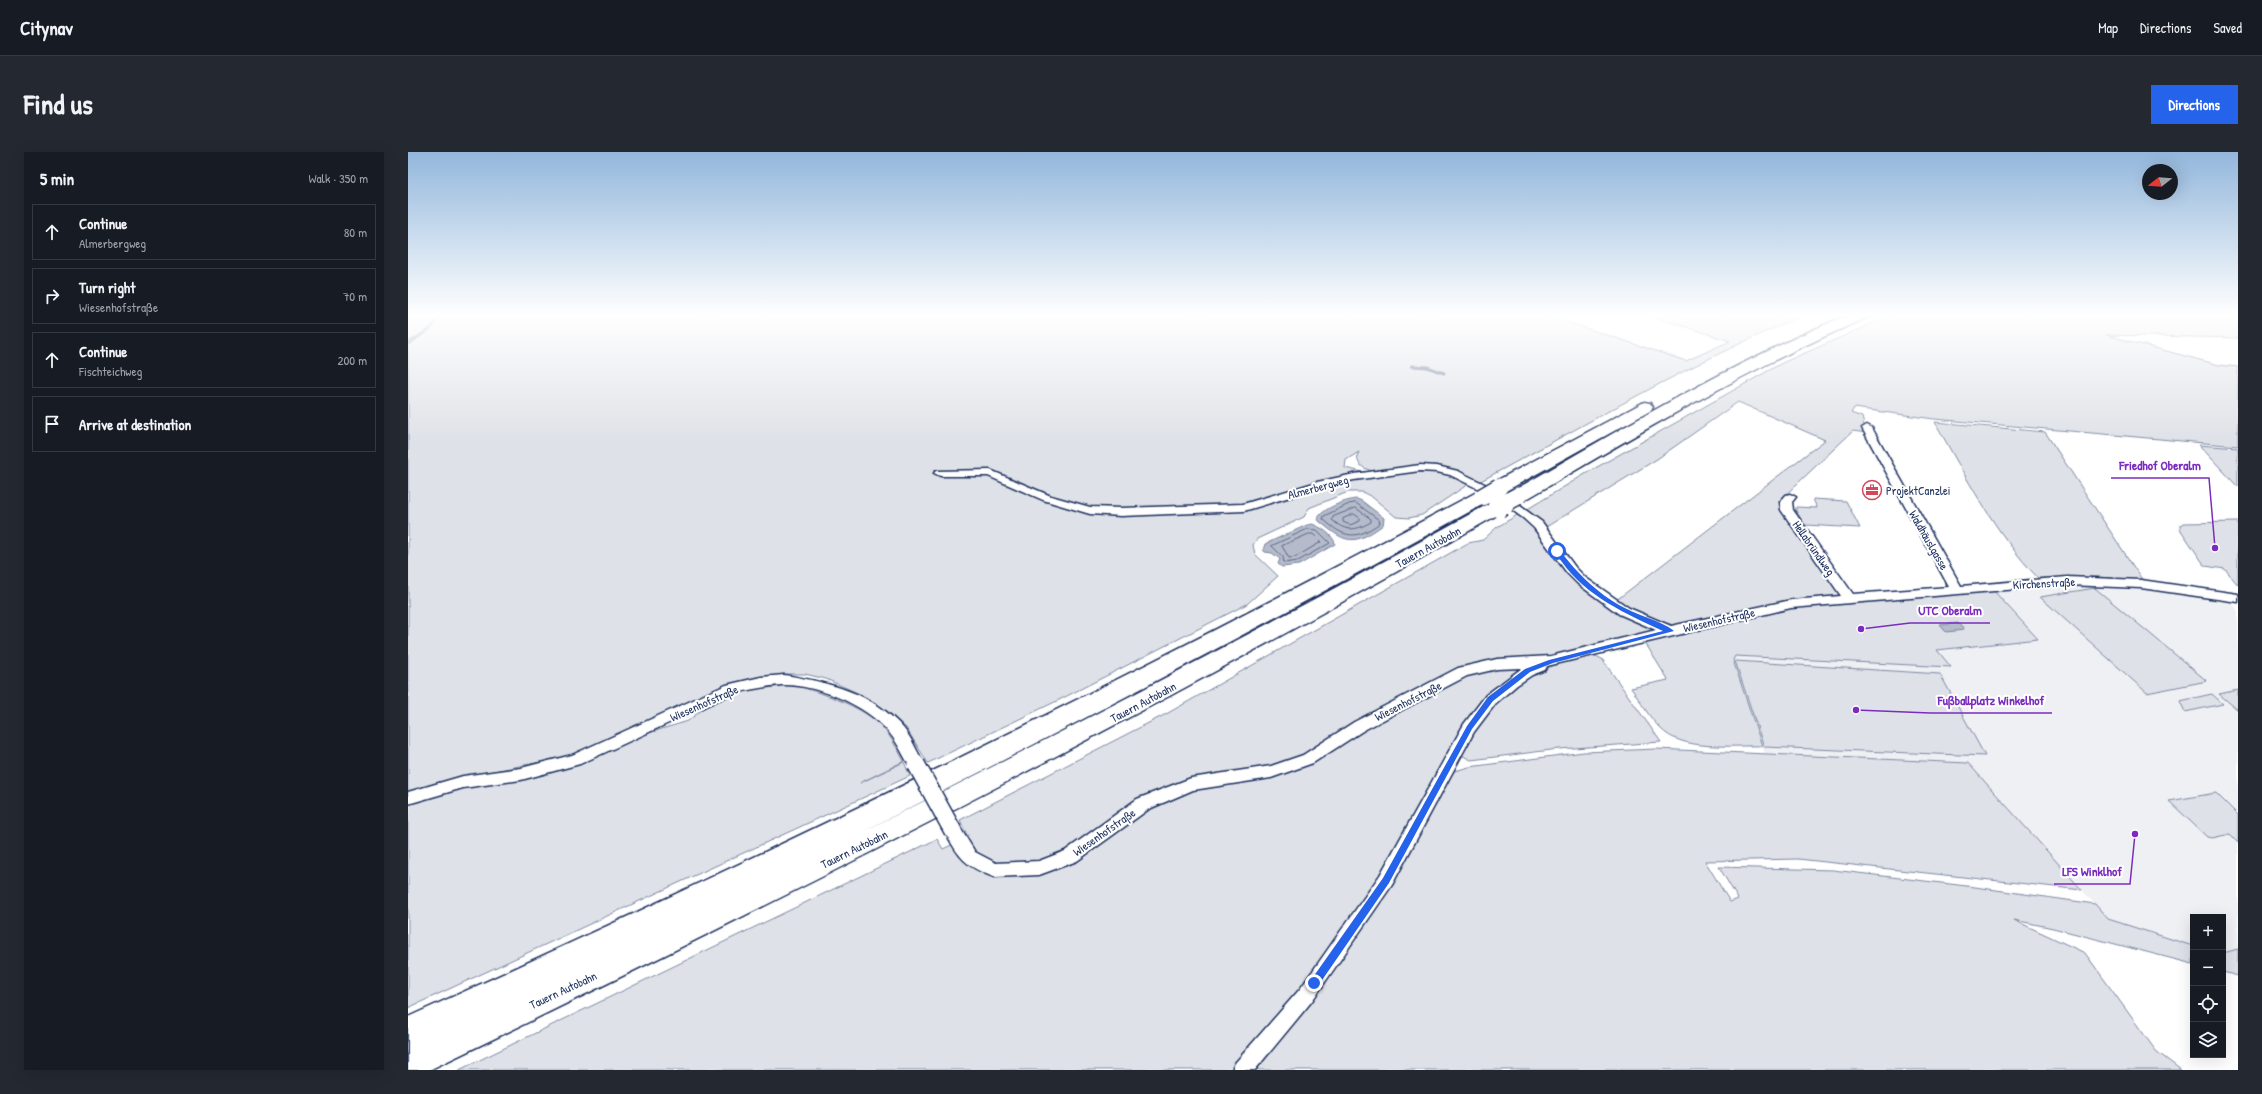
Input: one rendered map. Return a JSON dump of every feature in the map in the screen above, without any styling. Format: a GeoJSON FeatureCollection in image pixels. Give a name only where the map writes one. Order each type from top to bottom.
{"type":"FeatureCollection","features":[{"type":"Feature","properties":{"kind":"highway","name":"Tauern Autobahn"},"geometry":{"type":"LineString","coordinates":[[408,1063],[719,916],[954,799],[1288,624],[1712,370],[1738,357]]}},
{"type":"Feature","properties":{"kind":"highway","name":"Tauern Autobahn"},"geometry":{"type":"LineString","coordinates":[[408,1033],[709,894],[945,778],[1500,497],[1769,357]]}},
{"type":"Feature","properties":{"kind":"street","name":"Waldhäuslgasse"},"geometry":{"type":"LineString","coordinates":[[1867,428],[1957,589]]}},
{"type":"Feature","properties":{"kind":"street","name":"Almerbergweg"},"geometry":{"type":"LineString","coordinates":[[940,473],[990,473],[1047,498],[1090,510],[1121,512],[1244,507],[1290,495],[1321,484],[1348,478],[1405,470],[1437,469],[1454,473],[1497,494],[1526,514],[1538,525],[1571,570],[1582,581],[1624,611],[1670,631]]}},
{"type":"Feature","properties":{"kind":"street","name":"Hellabründlweg"},"geometry":{"type":"LineString","coordinates":[[1790,497],[1786,502],[1787,510],[1850,599]]}},
{"type":"Feature","properties":{"kind":"street","name":"Kirchenstraße"},"geometry":{"type":"LineString","coordinates":[[1850,599],[2039,582],[2141,584],[2238,598]]}},
{"type":"Feature","properties":{"kind":"street","name":"Wiesenhofstraße"},"geometry":{"type":"LineString","coordinates":[[408,798],[463,782],[521,774],[575,760],[731,690],[761,682],[784,680],[814,685],[850,696],[880,714],[898,734],[969,857],[994,870],[1039,868],[1071,856],[1143,804],[1191,784],[1271,772],[1308,759],[1359,726],[1463,672],[1497,664],[1551,661],[1670,631],[1791,604],[1850,599]]}},
{"type":"Feature","properties":{"kind":"street"},"geometry":{"type":"LineString","coordinates":[[1242,1070],[1306,995],[1386,880],[1469,728],[1491,699],[1527,671],[1551,661]]}},
{"type":"Feature","properties":{"kind":"shaded area"},"geometry":{"type":"Polygon","coordinates":[[[408,357],[1673,357],[1686,361],[1695,357],[1714,357],[1600,416],[1479,482],[1459,472],[1430,466],[1372,471],[1364,468],[1360,464],[1357,456],[1359,452],[1346,460],[1345,468],[1367,473],[1370,479],[1395,473],[1421,471],[1446,474],[1470,483],[1422,515],[1409,518],[1396,517],[1372,497],[1362,492],[1348,492],[1309,508],[1304,517],[1257,539],[1253,545],[1255,554],[1278,576],[1247,604],[1061,699],[928,763],[906,728],[887,711],[860,694],[826,679],[805,674],[784,674],[737,683],[575,755],[439,782],[408,793],[408,357]]]}},
{"type":"Feature","properties":{"kind":"shaded area"},"geometry":{"type":"Polygon","coordinates":[[[1796,357],[2188,357],[2219,365],[2238,367],[2238,446],[1934,419],[1854,408],[1851,413],[1862,417],[1866,433],[1853,431],[1779,501],[1843,595],[1679,626],[1655,621],[1615,601],[1825,440],[1738,402],[1657,459],[1546,527],[1526,510],[1590,471],[1782,363],[1796,357]]]}},
{"type":"Feature","properties":{"kind":"shaded area"},"geometry":{"type":"Polygon","coordinates":[[[1935,422],[2045,432],[2143,581],[2099,577],[2038,578],[2022,561],[1994,523],[1969,483],[1935,422]]]}},
{"type":"Feature","properties":{"kind":"shaded area"},"geometry":{"type":"Polygon","coordinates":[[[2199,445],[2238,448],[2238,487],[2199,445]]]}},
{"type":"Feature","properties":{"kind":"shaded area"},"geometry":{"type":"Polygon","coordinates":[[[1813,499],[1846,501],[1860,528],[1805,525],[1796,511],[1796,507],[1817,508],[1813,499]]]}},
{"type":"Feature","properties":{"kind":"shaded area"},"geometry":{"type":"Polygon","coordinates":[[[1519,514],[1533,523],[1568,572],[1655,630],[1509,667],[1528,666],[1509,679],[1401,841],[1324,966],[1238,1070],[459,1070],[937,839],[943,849],[968,837],[960,820],[1168,713],[1468,543],[1483,540],[1497,527],[1519,514]]]}},
{"type":"Feature","properties":{"kind":"shaded area"},"geometry":{"type":"Polygon","coordinates":[[[2238,522],[2238,585],[2225,569],[2205,566],[2180,529],[2180,525],[2184,523],[2238,522]]]}},
{"type":"Feature","properties":{"kind":"shaded area"},"geometry":{"type":"Polygon","coordinates":[[[2073,585],[2144,589],[2231,601],[2238,611],[2238,949],[2226,952],[2226,914],[2190,914],[2190,945],[2108,919],[1968,763],[1765,754],[1732,659],[1735,656],[1950,667],[1936,650],[2038,639],[1993,590],[2073,585]]]}},
{"type":"Feature","properties":{"kind":"shaded area"},"geometry":{"type":"Polygon","coordinates":[[[2095,588],[2207,681],[2147,693],[2040,597],[2095,588]]]}},
{"type":"Feature","properties":{"kind":"shaded area"},"geometry":{"type":"Polygon","coordinates":[[[1993,590],[2038,639],[1937,650],[1951,667],[1735,656],[1733,660],[1762,746],[1708,746],[1681,741],[1669,736],[1648,714],[1631,688],[1668,680],[1644,641],[1788,608],[1993,590]]]}},
{"type":"Feature","properties":{"kind":"shaded area"},"geometry":{"type":"Polygon","coordinates":[[[1587,656],[1596,656],[1602,659],[1661,742],[1559,749],[1471,760],[1463,756],[1461,752],[1463,748],[1483,716],[1491,704],[1505,690],[1526,676],[1538,671],[1587,656]]]}},
{"type":"Feature","properties":{"kind":"shaded area"},"geometry":{"type":"Polygon","coordinates":[[[1735,661],[1940,674],[1985,756],[1764,747],[1735,661]]]}},
{"type":"Feature","properties":{"kind":"shaded area"},"geometry":{"type":"Polygon","coordinates":[[[793,685],[818,692],[858,709],[870,716],[888,734],[904,761],[860,783],[904,762],[910,776],[408,1008],[408,802],[444,790],[529,777],[595,757],[639,736],[688,721],[709,704],[736,692],[762,686],[793,685]]]}},
{"type":"Feature","properties":{"kind":"shaded area"},"geometry":{"type":"Polygon","coordinates":[[[2238,690],[2238,710],[2219,694],[2238,690]]]}},
{"type":"Feature","properties":{"kind":"shaded area"},"geometry":{"type":"Polygon","coordinates":[[[2212,694],[2223,704],[2185,712],[2180,701],[2212,694]]]}},
{"type":"Feature","properties":{"kind":"shaded area"},"geometry":{"type":"Polygon","coordinates":[[[1656,749],[1968,763],[2082,890],[1798,859],[1705,861],[1730,902],[1738,899],[1719,867],[1833,870],[1975,887],[2095,904],[2108,919],[2190,945],[2190,963],[2053,928],[2014,920],[2085,953],[2156,1051],[2181,1070],[1251,1070],[1451,772],[1469,767],[1584,752],[1656,749]]]}},
{"type":"Feature","properties":{"kind":"shaded area"},"geometry":{"type":"Polygon","coordinates":[[[2216,793],[2238,815],[2238,842],[2230,834],[2212,838],[2207,837],[2169,801],[2216,793]]]}},
{"type":"Feature","properties":{"kind":"shaded area"},"geometry":{"type":"Polygon","coordinates":[[[2238,949],[2238,976],[2226,973],[2226,952],[2238,949]]]}},
{"type":"Feature","properties":{"kind":"water"},"geometry":{"type":"Polygon","coordinates":[[[1357,499],[1362,501],[1384,518],[1383,525],[1364,537],[1350,540],[1336,534],[1319,521],[1318,519],[1320,515],[1329,508],[1357,499]]]}},
{"type":"Feature","properties":{"kind":"water"},"geometry":{"type":"Polygon","coordinates":[[[1312,524],[1329,534],[1335,544],[1299,565],[1282,567],[1278,564],[1280,559],[1272,553],[1265,552],[1263,550],[1265,544],[1312,524]]]}},
{"type":"Feature","properties":{"kind":"water"},"geometry":{"type":"Polygon","coordinates":[[[1958,623],[1964,630],[1946,632],[1940,625],[1958,623]]]}},
{"type":"Feature","properties":{"kind":"waterway"},"geometry":{"type":"LineString","coordinates":[[1412,366],[1427,367],[1444,373]]}},
{"type":"Feature","properties":{"kind":"place","name":"ProjektCanzlei"},"geometry":{"type":"Point","coordinates":[1872,490]}},
{"type":"Feature","properties":{"kind":"place","name":"Friedhof Oberalm"},"geometry":{"type":"Point","coordinates":[2215,548]}},
{"type":"Feature","properties":{"kind":"place","name":"UTC Oberalm"},"geometry":{"type":"Point","coordinates":[1861,629]}},
{"type":"Feature","properties":{"kind":"place","name":"Fußballplatz Winkelhof"},"geometry":{"type":"Point","coordinates":[1856,710]}},
{"type":"Feature","properties":{"kind":"place","name":"LFS Winklhof"},"geometry":{"type":"Point","coordinates":[2135,834]}},
{"type":"Feature","properties":{"kind":"route"},"geometry":{"type":"LineString","coordinates":[[1314,983],[1386,880],[1421,815],[1452,763],[1469,728],[1491,699],[1512,681],[1527,671],[1551,661],[1620,645],[1670,631],[1624,611],[1597,593],[1571,570],[1557,551]]}}]}
